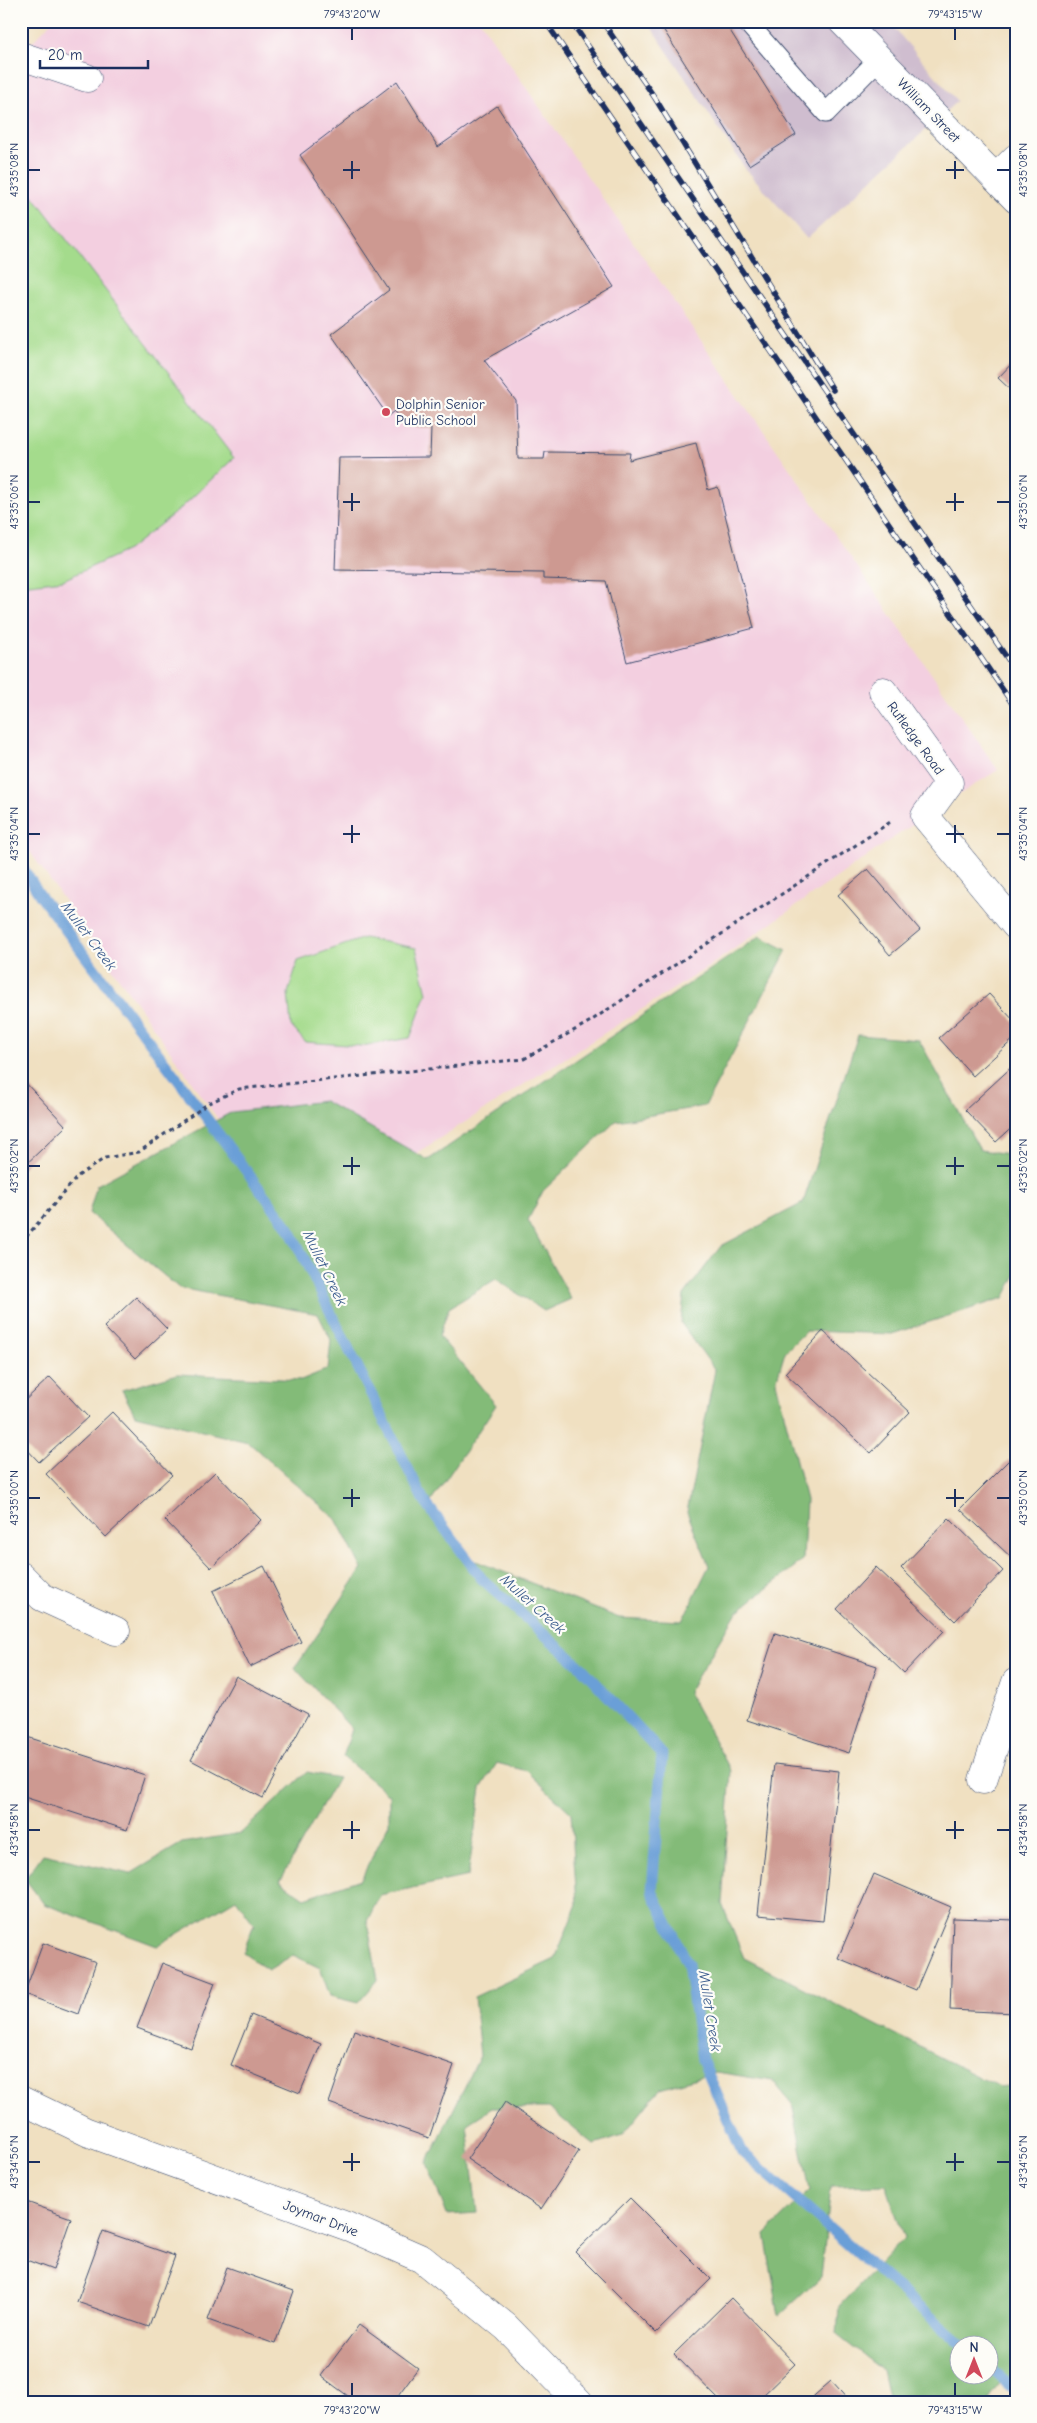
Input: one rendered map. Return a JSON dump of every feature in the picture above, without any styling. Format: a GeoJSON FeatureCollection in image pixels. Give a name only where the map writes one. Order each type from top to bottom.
{"type":"FeatureCollection","features":[{"type":"Feature","properties":{"kind":"street","name":"William Street"},"geometry":{"type":"LineString","coordinates":[[842,21],[1016,199]]}},
{"type":"Feature","properties":{"kind":"street"},"geometry":{"type":"LineString","coordinates":[[21,56],[87,78]]}},
{"type":"Feature","properties":{"kind":"street"},"geometry":{"type":"LineString","coordinates":[[996,178],[1016,158]]}},
{"type":"Feature","properties":{"kind":"street","name":"Rutledge Road"},"geometry":{"type":"LineString","coordinates":[[883,691],[949,783],[925,816],[1016,926]]}},
{"type":"Feature","properties":{"kind":"street"},"geometry":{"type":"LineString","coordinates":[[21,1576],[42,1597],[116,1631]]}},
{"type":"Feature","properties":{"kind":"street"},"geometry":{"type":"LineString","coordinates":[[984,1780],[1016,1682]]}},
{"type":"Feature","properties":{"kind":"street","name":"Joymar Drive"},"geometry":{"type":"LineString","coordinates":[[21,2100],[87,2132],[349,2227],[422,2259],[506,2328],[580,2402]]}},
{"type":"Feature","properties":{"kind":"lane"},"geometry":{"type":"LineString","coordinates":[[746,21],[826,113],[879,59]]}},
{"type":"Feature","properties":{"kind":"path"},"geometry":{"type":"LineString","coordinates":[[21,1243],[78,1176],[105,1158],[139,1152],[209,1103],[239,1089],[524,1059],[589,1022],[900,816]]}},
{"type":"Feature","properties":{"kind":"shaded area","name":"Dolphin Senior Public School"},"geometry":{"type":"Polygon","coordinates":[[[52,21],[480,21],[998,770],[925,816],[708,967],[296,1230],[21,839],[21,54],[52,21]]]}},
{"type":"Feature","properties":{"kind":"shaded area"},"geometry":{"type":"Polygon","coordinates":[[[647,21],[888,21],[957,101],[807,239],[745,168],[647,21]]]}},
{"type":"Feature","properties":{"kind":"green space"},"geometry":{"type":"Polygon","coordinates":[[[21,180],[234,458],[181,508],[128,550],[63,580],[21,585],[21,180]]]}},
{"type":"Feature","properties":{"kind":"green space"},"geometry":{"type":"Polygon","coordinates":[[[760,936],[787,950],[705,1106],[616,1121],[543,1191],[528,1220],[571,1299],[544,1311],[496,1279],[449,1308],[439,1336],[496,1405],[428,1506],[461,1555],[619,1618],[682,1621],[709,1566],[687,1512],[715,1370],[681,1323],[684,1295],[721,1246],[803,1203],[858,1035],[919,1040],[980,1150],[1016,1155],[1016,1275],[1004,1298],[892,1334],[806,1331],[785,1352],[776,1382],[806,1500],[803,1560],[737,1612],[688,1692],[731,1771],[722,1904],[744,1958],[999,2087],[1016,2085],[1016,2381],[1000,2383],[1000,2336],[950,2336],[950,2386],[998,2386],[987,2402],[889,2402],[882,2370],[837,2335],[839,2306],[904,2238],[886,2185],[831,2186],[821,2277],[779,2316],[765,2234],[810,2190],[792,2104],[773,2081],[716,2072],[660,2089],[622,2136],[594,2145],[549,2108],[492,2108],[467,2124],[477,2213],[447,2215],[427,2163],[480,2056],[474,1997],[555,1959],[577,1904],[571,1813],[527,1771],[497,1763],[481,1788],[468,1876],[380,1895],[367,1921],[378,1980],[358,2003],[330,1996],[320,1968],[293,1955],[268,1970],[243,1953],[254,1924],[236,1899],[157,1946],[44,1904],[25,1879],[43,1854],[130,1874],[182,1843],[241,1833],[307,1772],[338,1778],[280,1881],[305,1898],[361,1879],[389,1824],[389,1795],[343,1757],[352,1729],[295,1668],[362,1569],[336,1519],[248,1442],[135,1415],[122,1390],[177,1374],[301,1380],[328,1369],[331,1340],[318,1314],[179,1288],[89,1213],[97,1185],[232,1112],[324,1101],[428,1160],[760,936]]]}},
{"type":"Feature","properties":{"kind":"green space"},"geometry":{"type":"Polygon","coordinates":[[[364,938],[416,948],[427,993],[410,1038],[361,1046],[305,1042],[291,1026],[288,993],[298,961],[364,938]]]}},
{"type":"Feature","properties":{"kind":"building"},"geometry":{"type":"Polygon","coordinates":[[[658,21],[724,21],[796,135],[749,165],[658,21]]]}},
{"type":"Feature","properties":{"kind":"building"},"geometry":{"type":"Polygon","coordinates":[[[397,81],[438,147],[497,106],[614,287],[484,360],[516,401],[518,459],[544,459],[545,452],[630,453],[629,460],[696,443],[708,490],[718,487],[754,628],[627,662],[606,581],[543,579],[543,573],[335,570],[339,458],[430,457],[431,428],[404,427],[394,411],[388,416],[331,334],[389,290],[300,155],[397,81]]]}},
{"type":"Feature","properties":{"kind":"building"},"geometry":{"type":"Polygon","coordinates":[[[1016,359],[1016,395],[998,378],[1016,359]]]}},
{"type":"Feature","properties":{"kind":"building"},"geometry":{"type":"Polygon","coordinates":[[[868,869],[920,930],[890,955],[838,895],[868,869]]]}},
{"type":"Feature","properties":{"kind":"building"},"geometry":{"type":"Polygon","coordinates":[[[989,994],[1016,1023],[1016,1037],[973,1076],[939,1038],[989,994]]]}},
{"type":"Feature","properties":{"kind":"building"},"geometry":{"type":"Polygon","coordinates":[[[1016,1063],[1016,1124],[996,1142],[965,1110],[1016,1063]]]}},
{"type":"Feature","properties":{"kind":"building"},"geometry":{"type":"Polygon","coordinates":[[[21,1078],[66,1126],[21,1169],[21,1078]]]}},
{"type":"Feature","properties":{"kind":"building"},"geometry":{"type":"Polygon","coordinates":[[[136,1297],[167,1329],[135,1359],[104,1327],[136,1297]]]}},
{"type":"Feature","properties":{"kind":"building"},"geometry":{"type":"Polygon","coordinates":[[[823,1331],[910,1412],[871,1453],[785,1373],[823,1331]]]}},
{"type":"Feature","properties":{"kind":"building"},"geometry":{"type":"Polygon","coordinates":[[[50,1377],[88,1417],[39,1462],[21,1443],[21,1404],[50,1377]]]}},
{"type":"Feature","properties":{"kind":"building"},"geometry":{"type":"Polygon","coordinates":[[[112,1412],[172,1475],[106,1537],[46,1474],[112,1412]]]}},
{"type":"Feature","properties":{"kind":"building"},"geometry":{"type":"Polygon","coordinates":[[[1009,1460],[1016,1467],[1016,1562],[960,1509],[1009,1460]]]}},
{"type":"Feature","properties":{"kind":"building"},"geometry":{"type":"Polygon","coordinates":[[[215,1472],[261,1520],[211,1568],[165,1520],[215,1472]]]}},
{"type":"Feature","properties":{"kind":"building"},"geometry":{"type":"Polygon","coordinates":[[[949,1518],[1003,1571],[955,1621],[901,1568],[949,1518]]]}},
{"type":"Feature","properties":{"kind":"building"},"geometry":{"type":"Polygon","coordinates":[[[264,1566],[301,1642],[250,1667],[213,1591],[264,1566]]]}},
{"type":"Feature","properties":{"kind":"building"},"geometry":{"type":"Polygon","coordinates":[[[876,1567],[944,1631],[904,1673],[837,1609],[876,1567]]]}},
{"type":"Feature","properties":{"kind":"building"},"geometry":{"type":"Polygon","coordinates":[[[775,1633],[877,1666],[849,1753],[747,1720],[775,1633]]]}},
{"type":"Feature","properties":{"kind":"building"},"geometry":{"type":"Polygon","coordinates":[[[236,1676],[308,1714],[263,1798],[191,1760],[236,1676]]]}},
{"type":"Feature","properties":{"kind":"building"},"geometry":{"type":"Polygon","coordinates":[[[21,1735],[145,1775],[127,1830],[21,1796],[21,1735]]]}},
{"type":"Feature","properties":{"kind":"building"},"geometry":{"type":"Polygon","coordinates":[[[774,1764],[839,1771],[823,1921],[758,1915],[774,1764]]]}},
{"type":"Feature","properties":{"kind":"building"},"geometry":{"type":"Polygon","coordinates":[[[874,1874],[951,1907],[916,1990],[838,1958],[874,1874]]]}},
{"type":"Feature","properties":{"kind":"building"},"geometry":{"type":"Polygon","coordinates":[[[953,1918],[1016,1920],[1015,2013],[950,2010],[953,1918]]]}},
{"type":"Feature","properties":{"kind":"building"},"geometry":{"type":"Polygon","coordinates":[[[43,1943],[96,1962],[78,2014],[24,1994],[43,1943]]]}},
{"type":"Feature","properties":{"kind":"building"},"geometry":{"type":"Polygon","coordinates":[[[162,1963],[215,1983],[191,2048],[137,2028],[162,1963]]]}},
{"type":"Feature","properties":{"kind":"building"},"geometry":{"type":"Polygon","coordinates":[[[251,2015],[321,2044],[300,2093],[231,2065],[251,2015]]]}},
{"type":"Feature","properties":{"kind":"building"},"geometry":{"type":"Polygon","coordinates":[[[354,2030],[454,2065],[429,2138],[329,2103],[354,2030]]]}},
{"type":"Feature","properties":{"kind":"building"},"geometry":{"type":"Polygon","coordinates":[[[505,2102],[579,2151],[541,2209],[467,2159],[505,2102]]]}},
{"type":"Feature","properties":{"kind":"building"},"geometry":{"type":"Polygon","coordinates":[[[630,2198],[711,2279],[656,2333],[575,2252],[630,2198]]]}},
{"type":"Feature","properties":{"kind":"building"},"geometry":{"type":"Polygon","coordinates":[[[21,2200],[71,2218],[53,2270],[21,2258],[21,2200]]]}},
{"type":"Feature","properties":{"kind":"building"},"geometry":{"type":"Polygon","coordinates":[[[103,2231],[175,2256],[149,2327],[77,2302],[103,2231]]]}},
{"type":"Feature","properties":{"kind":"building"},"geometry":{"type":"Polygon","coordinates":[[[227,2267],[294,2291],[275,2344],[208,2320],[227,2267]]]}},
{"type":"Feature","properties":{"kind":"building"},"geometry":{"type":"Polygon","coordinates":[[[731,2298],[795,2364],[756,2402],[721,2402],[674,2354],[731,2298]]]}},
{"type":"Feature","properties":{"kind":"building"},"geometry":{"type":"Polygon","coordinates":[[[359,2325],[418,2368],[393,2402],[356,2402],[321,2376],[359,2325]]]}},
{"type":"Feature","properties":{"kind":"building"},"geometry":{"type":"Polygon","coordinates":[[[831,2381],[850,2402],[807,2402],[831,2381]]]}},
{"type":"Feature","properties":{"kind":"waterway","name":"Mullet Creek"},"geometry":{"type":"LineString","coordinates":[[21,865],[41,897],[289,1228],[423,1499],[482,1579],[582,1668],[662,1754],[652,1891],[688,1964],[702,2060],[742,2152],[953,2336]]}},
{"type":"Feature","properties":{"kind":"waterway","name":"Mullet Creek"},"geometry":{"type":"LineString","coordinates":[[1000,2376],[1016,2390]]}},
{"type":"Feature","properties":{"kind":"railway"},"geometry":{"type":"LineString","coordinates":[[545,21],[1016,709]]}},
{"type":"Feature","properties":{"kind":"railway"},"geometry":{"type":"LineString","coordinates":[[571,21],[1016,671]]}},
{"type":"Feature","properties":{"kind":"railway"},"geometry":{"type":"LineString","coordinates":[[602,21],[655,98],[833,390]]}},
{"type":"Feature","properties":{"kind":"place","name":"Dolphin Senior Public School"},"geometry":{"type":"Point","coordinates":[386,412]}}]}
